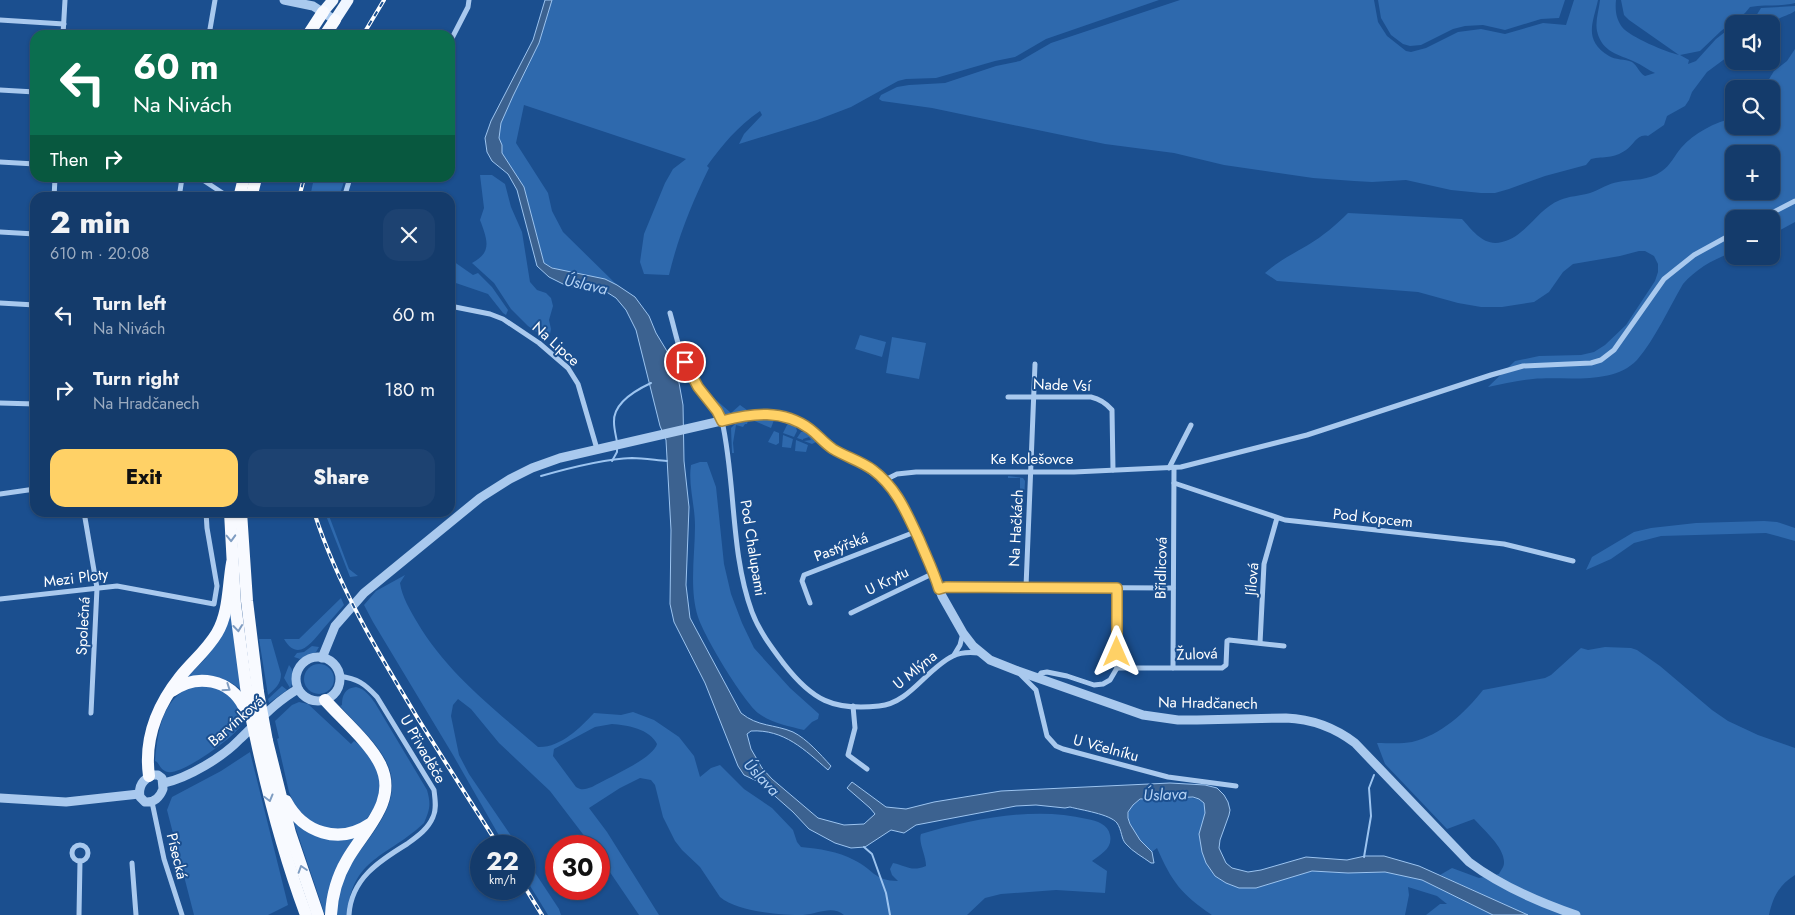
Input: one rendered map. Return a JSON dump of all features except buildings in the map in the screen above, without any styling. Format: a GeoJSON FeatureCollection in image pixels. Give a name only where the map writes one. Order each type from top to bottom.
{"type":"FeatureCollection","features":[{"type":"Feature","properties":{"kind":"highway"},"geometry":{"type":"LineString","coordinates":[[311,30],[323,12]]}},
{"type":"Feature","properties":{"kind":"highway"},"geometry":{"type":"LineString","coordinates":[[328,30],[335,20]]}},
{"type":"Feature","properties":{"kind":"highway"},"geometry":{"type":"LineString","coordinates":[[230,517],[236,613],[246,705],[255,734],[263,746],[277,784],[301,868],[318,915]]}},
{"type":"Feature","properties":{"kind":"highway"},"geometry":{"type":"LineString","coordinates":[[241,517],[247,601],[263,746],[279,834],[306,915]]}},
{"type":"Feature","properties":{"kind":"highway"},"geometry":{"type":"LineString","coordinates":[[149,776],[150,734],[157,713],[179,678],[218,632],[225,606],[232,562]]}},
{"type":"Feature","properties":{"kind":"highway"},"geometry":{"type":"LineString","coordinates":[[166,696],[186,683],[197,680],[209,680],[220,683],[230,689],[246,705]]}},
{"type":"Feature","properties":{"kind":"highway"},"geometry":{"type":"LineString","coordinates":[[325,700],[372,752],[382,768],[386,782],[382,807],[352,852],[339,876],[333,896],[331,915]]}},
{"type":"Feature","properties":{"kind":"highway"},"geometry":{"type":"LineString","coordinates":[[277,784],[295,815],[310,827],[322,833],[333,835],[351,833],[363,828],[374,820]]}},
{"type":"Feature","properties":{"kind":"main road"},"geometry":{"type":"LineString","coordinates":[[323,12],[333,0]]}},
{"type":"Feature","properties":{"kind":"main road"},"geometry":{"type":"LineString","coordinates":[[335,20],[348,0]]}},
{"type":"Feature","properties":{"kind":"street"},"geometry":{"type":"LineString","coordinates":[[63,30],[64,0]]}},
{"type":"Feature","properties":{"kind":"street"},"geometry":{"type":"LineString","coordinates":[[210,30],[215,0]]}},
{"type":"Feature","properties":{"kind":"street"},"geometry":{"type":"LineString","coordinates":[[284,0],[309,5],[335,20]]}},
{"type":"Feature","properties":{"kind":"street"},"geometry":{"type":"LineString","coordinates":[[455,32],[468,7],[469,0]]}},
{"type":"Feature","properties":{"kind":"street"},"geometry":{"type":"LineString","coordinates":[[0,20],[64,24]]}},
{"type":"Feature","properties":{"kind":"street"},"geometry":{"type":"LineString","coordinates":[[0,90],[30,92]]}},
{"type":"Feature","properties":{"kind":"street"},"geometry":{"type":"LineString","coordinates":[[0,162],[30,164]]}},
{"type":"Feature","properties":{"kind":"street"},"geometry":{"type":"LineString","coordinates":[[206,182],[221,192]]}},
{"type":"Feature","properties":{"kind":"street"},"geometry":{"type":"LineString","coordinates":[[1777,210],[1795,200]]}},
{"type":"Feature","properties":{"kind":"street"},"geometry":{"type":"LineString","coordinates":[[0,232],[30,234]]}},
{"type":"Feature","properties":{"kind":"street","name":"Ke Kolešovce"},"geometry":{"type":"LineString","coordinates":[[885,480],[897,474],[916,472],[1031,470],[1074,472],[1181,468],[1308,435],[1523,366],[1591,363],[1601,360],[1614,350],[1664,279],[1694,255],[1725,238]]}},
{"type":"Feature","properties":{"kind":"street"},"geometry":{"type":"LineString","coordinates":[[0,302],[30,304]]}},
{"type":"Feature","properties":{"kind":"street","name":"Na Lipce"},"geometry":{"type":"LineString","coordinates":[[455,307],[490,314],[503,319],[539,343],[568,368],[578,384],[596,449]]}},
{"type":"Feature","properties":{"kind":"street"},"geometry":{"type":"LineString","coordinates":[[670,313],[680,349],[690,374],[722,421]]}},
{"type":"Feature","properties":{"kind":"street","name":"Na Hačkách"},"geometry":{"type":"LineString","coordinates":[[1026,587],[1035,364]]}},
{"type":"Feature","properties":{"kind":"street","name":"Nade Vsí"},"geometry":{"type":"LineString","coordinates":[[1008,397],[1091,397],[1107,404],[1112,410],[1113,470]]}},
{"type":"Feature","properties":{"kind":"street"},"geometry":{"type":"LineString","coordinates":[[0,403],[30,404]]}},
{"type":"Feature","properties":{"kind":"street","name":"Na Hradčanech"},"geometry":{"type":"LineString","coordinates":[[322,658],[335,626],[364,593],[480,498],[532,468],[560,458],[596,449],[722,421],[762,414],[788,418],[810,429],[833,449],[866,465],[885,480],[899,498],[934,573],[939,589],[963,633],[980,653],[990,660],[1129,711],[1157,717],[1197,720],[1286,718],[1313,721],[1325,725],[1344,735],[1371,759],[1469,862],[1482,872],[1510,887],[1576,915]]}},
{"type":"Feature","properties":{"kind":"street","name":"Pod Chalupami"},"geometry":{"type":"LineString","coordinates":[[722,421],[740,561],[752,613],[772,648],[799,681],[811,692],[835,706]]}},
{"type":"Feature","properties":{"kind":"street"},"geometry":{"type":"LineString","coordinates":[[1172,468],[1191,425]]}},
{"type":"Feature","properties":{"kind":"street","name":"Břidlicová"},"geometry":{"type":"LineString","coordinates":[[1172,468],[1174,483],[1173,668]]}},
{"type":"Feature","properties":{"kind":"street","name":"Pod Kopcem"},"geometry":{"type":"LineString","coordinates":[[1174,483],[1277,518],[1504,544],[1573,561]]}},
{"type":"Feature","properties":{"kind":"street"},"geometry":{"type":"LineString","coordinates":[[0,494],[30,490]]}},
{"type":"Feature","properties":{"kind":"street","name":"Společná"},"geometry":{"type":"LineString","coordinates":[[85,517],[97,588],[91,713]]}},
{"type":"Feature","properties":{"kind":"street","name":"Mezi Ploty"},"geometry":{"type":"LineString","coordinates":[[0,599],[117,586],[214,604],[217,586],[206,517]]}},
{"type":"Feature","properties":{"kind":"street","name":"Jílová"},"geometry":{"type":"LineString","coordinates":[[1260,643],[1264,564],[1277,518]]}},
{"type":"Feature","properties":{"kind":"street","name":"Pastýřská"},"geometry":{"type":"LineString","coordinates":[[810,603],[802,581],[804,575],[915,532]]}},
{"type":"Feature","properties":{"kind":"street","name":"U Krytu"},"geometry":{"type":"LineString","coordinates":[[851,613],[934,573]]}},
{"type":"Feature","properties":{"kind":"street"},"geometry":{"type":"LineString","coordinates":[[939,589],[946,587],[1173,588]]}},
{"type":"Feature","properties":{"kind":"street"},"geometry":{"type":"LineString","coordinates":[[1038,678],[1041,673],[1047,672],[1099,685],[1110,680],[1117,668],[1117,588]]}},
{"type":"Feature","properties":{"kind":"street"},"geometry":{"type":"LineString","coordinates":[[953,656],[960,645],[963,633]]}},
{"type":"Feature","properties":{"kind":"street","name":"Žulová"},"geometry":{"type":"LineString","coordinates":[[1117,668],[1222,668],[1226,665],[1227,641],[1229,640],[1284,646]]}},
{"type":"Feature","properties":{"kind":"street","name":"U Mlýna"},"geometry":{"type":"LineString","coordinates":[[835,706],[886,705],[900,699],[953,656],[966,652],[980,653]]}},
{"type":"Feature","properties":{"kind":"street"},"geometry":{"type":"LineString","coordinates":[[322,658],[333,664],[339,676],[339,684],[336,690],[325,700],[307,698],[298,689],[296,677],[300,666],[310,659],[322,658]]}},
{"type":"Feature","properties":{"kind":"street","name":"U Včelníku"},"geometry":{"type":"LineString","coordinates":[[1018,671],[1036,690],[1047,736],[1056,746],[1063,750],[1168,777],[1236,786]]}},
{"type":"Feature","properties":{"kind":"street","name":"U Přivaděče"},"geometry":{"type":"LineString","coordinates":[[339,676],[354,678],[366,685],[377,697],[434,790],[436,803],[434,815],[428,827],[365,874],[350,902],[349,915]]}},
{"type":"Feature","properties":{"kind":"street","name":"Barvínková"},"geometry":{"type":"LineString","coordinates":[[164,783],[186,776],[225,751],[239,741],[274,706],[298,689]]}},
{"type":"Feature","properties":{"kind":"street"},"geometry":{"type":"LineString","coordinates":[[853,706],[855,728],[848,755],[866,769]]}},
{"type":"Feature","properties":{"kind":"street"},"geometry":{"type":"LineString","coordinates":[[159,775],[164,783],[161,794],[152,802],[144,802],[139,794],[141,785],[149,776],[159,775]]}},
{"type":"Feature","properties":{"kind":"street"},"geometry":{"type":"LineString","coordinates":[[0,798],[66,802],[139,794]]}},
{"type":"Feature","properties":{"kind":"street","name":"Písecká"},"geometry":{"type":"LineString","coordinates":[[152,802],[164,859],[182,915]]}},
{"type":"Feature","properties":{"kind":"street"},"geometry":{"type":"LineString","coordinates":[[79,915],[80,861]]}},
{"type":"Feature","properties":{"kind":"street"},"geometry":{"type":"LineString","coordinates":[[132,864],[136,915]]}},
{"type":"Feature","properties":{"kind":"shaded area"},"geometry":{"type":"Polygon","coordinates":[[[552,0],[1159,0],[1046,39],[1015,57],[936,78],[898,81],[851,107],[817,120],[739,144],[744,134],[762,115],[760,111],[731,136],[707,166],[709,168],[686,220],[669,275],[644,274],[640,262],[644,234],[665,183],[673,169],[686,159],[524,105],[516,143],[548,193],[552,211],[563,232],[617,285],[561,271],[544,263],[524,187],[501,153],[502,145],[499,138],[501,123],[539,43],[552,0]]]}},
{"type":"Feature","properties":{"kind":"shaded area"},"geometry":{"type":"Polygon","coordinates":[[[1180,0],[1374,0],[1378,22],[1387,36],[1406,51],[1411,52],[1426,48],[1458,32],[1481,29],[1505,34],[1543,23],[1566,25],[1574,0],[1598,0],[1592,24],[1593,37],[1596,44],[1611,57],[1632,62],[1645,76],[1655,73],[1638,63],[1612,52],[1599,38],[1596,23],[1600,0],[1616,0],[1617,18],[1626,31],[1649,44],[1679,55],[1629,20],[1624,15],[1621,0],[1795,0],[1795,3],[1784,5],[1750,7],[1742,15],[1725,15],[1725,28],[1700,51],[1680,55],[1689,60],[1688,64],[1696,61],[1725,32],[1725,59],[1707,72],[1692,92],[1685,106],[1667,116],[1664,125],[1648,136],[1641,136],[1629,148],[1613,156],[1591,159],[1586,165],[1545,176],[1495,193],[1451,190],[1406,180],[1372,182],[1313,178],[1224,165],[1174,153],[1105,144],[932,108],[879,99],[881,95],[897,87],[945,83],[996,66],[1020,61],[1051,43],[1180,0]]]}},
{"type":"Feature","properties":{"kind":"shaded area"},"geometry":{"type":"Polygon","coordinates":[[[1378,0],[1565,0],[1559,18],[1541,19],[1505,30],[1483,25],[1465,26],[1453,29],[1421,45],[1410,46],[1403,44],[1391,35],[1381,18],[1378,0]]]}},
{"type":"Feature","properties":{"kind":"shaded area"},"geometry":{"type":"Polygon","coordinates":[[[1795,6],[1795,11],[1780,18],[1780,15],[1757,15],[1761,8],[1795,6]]]}},
{"type":"Feature","properties":{"kind":"shaded area"},"geometry":{"type":"Polygon","coordinates":[[[1795,49],[1795,222],[1780,230],[1780,210],[1725,210],[1725,256],[1706,265],[1688,278],[1644,352],[1627,368],[1615,374],[1588,378],[1546,378],[1510,382],[1488,387],[1515,361],[1539,356],[1581,355],[1594,352],[1605,345],[1626,325],[1655,281],[1658,264],[1654,256],[1645,251],[1573,264],[1563,272],[1549,292],[1534,302],[1502,307],[1481,307],[1458,303],[1418,292],[1277,281],[1265,273],[1319,238],[1348,213],[1462,219],[1484,240],[1496,243],[1502,242],[1518,234],[1552,204],[1560,200],[1590,193],[1615,183],[1646,178],[1657,174],[1668,166],[1686,143],[1712,125],[1725,121],[1725,135],[1780,135],[1780,80],[1768,80],[1774,71],[1780,70],[1780,66],[1787,61],[1795,49]]]}},
{"type":"Feature","properties":{"kind":"shaded area"},"geometry":{"type":"Polygon","coordinates":[[[480,175],[492,175],[505,184],[511,207],[522,232],[530,282],[537,290],[546,293],[551,298],[553,306],[549,320],[551,329],[549,339],[528,326],[511,309],[494,283],[472,263],[479,259],[486,250],[485,233],[480,220],[484,208],[480,175]]]}},
{"type":"Feature","properties":{"kind":"shaded area"},"geometry":{"type":"Polygon","coordinates":[[[313,182],[344,182],[341,192],[311,192],[313,182]]]}},
{"type":"Feature","properties":{"kind":"shaded area"},"geometry":{"type":"Polygon","coordinates":[[[455,262],[473,275],[478,273],[492,287],[508,310],[506,315],[488,294],[455,283],[455,262]]]}},
{"type":"Feature","properties":{"kind":"shaded area"},"geometry":{"type":"Polygon","coordinates":[[[860,335],[886,342],[882,357],[855,349],[860,335]]]}},
{"type":"Feature","properties":{"kind":"shaded area"},"geometry":{"type":"Polygon","coordinates":[[[892,337],[926,343],[919,379],[886,373],[892,337]]]}},
{"type":"Feature","properties":{"kind":"shaded area"},"geometry":{"type":"Polygon","coordinates":[[[684,354],[686,354],[699,382],[715,399],[731,413],[740,405],[747,410],[723,415],[697,382],[684,354]]]}},
{"type":"Feature","properties":{"kind":"shaded area"},"geometry":{"type":"Polygon","coordinates":[[[752,418],[774,420],[771,428],[752,420],[752,418]]]}},
{"type":"Feature","properties":{"kind":"shaded area"},"geometry":{"type":"Polygon","coordinates":[[[748,421],[743,427],[736,425],[733,443],[734,453],[732,453],[731,428],[735,424],[748,421]]]}},
{"type":"Feature","properties":{"kind":"shaded area"},"geometry":{"type":"Polygon","coordinates":[[[788,423],[796,427],[797,431],[794,437],[783,433],[788,423]]]}},
{"type":"Feature","properties":{"kind":"shaded area"},"geometry":{"type":"Polygon","coordinates":[[[774,431],[779,433],[779,443],[776,445],[768,442],[774,431]]]}},
{"type":"Feature","properties":{"kind":"shaded area"},"geometry":{"type":"Polygon","coordinates":[[[801,432],[805,432],[816,442],[812,444],[804,441],[811,440],[809,437],[803,440],[797,438],[801,432]]]}},
{"type":"Feature","properties":{"kind":"shaded area"},"geometry":{"type":"Polygon","coordinates":[[[783,435],[793,439],[791,448],[782,447],[783,435]]]}},
{"type":"Feature","properties":{"kind":"shaded area"},"geometry":{"type":"Polygon","coordinates":[[[796,440],[808,445],[806,452],[795,451],[796,440]]]}},
{"type":"Feature","properties":{"kind":"shaded area"},"geometry":{"type":"Polygon","coordinates":[[[707,462],[716,487],[724,564],[731,594],[742,623],[754,648],[790,688],[819,714],[818,719],[804,730],[768,719],[751,706],[725,668],[698,617],[693,583],[695,526],[690,473],[691,465],[707,462]]]}},
{"type":"Feature","properties":{"kind":"shaded area"},"geometry":{"type":"Polygon","coordinates":[[[1008,476],[1023,478],[1025,481],[1024,501],[1020,498],[1020,478],[1008,478],[1008,476]]]}},
{"type":"Feature","properties":{"kind":"shaded area"},"geometry":{"type":"Polygon","coordinates":[[[327,517],[330,517],[349,569],[358,576],[350,577],[327,517]]]}},
{"type":"Feature","properties":{"kind":"shaded area"},"geometry":{"type":"Polygon","coordinates":[[[1777,522],[1795,528],[1795,541],[1766,533],[1661,536],[1634,543],[1611,559],[1586,570],[1592,557],[1634,532],[1651,528],[1696,523],[1777,522]]]}},
{"type":"Feature","properties":{"kind":"shaded area"},"geometry":{"type":"Polygon","coordinates":[[[405,575],[400,583],[407,603],[442,658],[488,704],[538,747],[562,741],[576,731],[594,713],[621,715],[633,712],[654,720],[679,737],[694,756],[700,777],[711,768],[720,765],[744,789],[772,808],[793,830],[801,847],[842,854],[860,863],[879,877],[890,880],[898,881],[892,875],[890,869],[893,863],[913,868],[926,866],[921,834],[982,819],[1025,814],[1067,815],[1091,820],[1107,828],[1110,835],[1108,847],[1092,861],[1107,871],[1105,893],[1056,890],[1001,894],[985,898],[967,915],[844,915],[830,910],[794,915],[737,906],[720,897],[700,867],[675,841],[663,817],[655,785],[651,780],[640,778],[620,788],[589,808],[609,835],[584,835],[550,791],[499,743],[471,709],[458,699],[453,705],[451,716],[459,755],[469,774],[511,835],[499,835],[364,605],[376,591],[405,575]],[[612,724],[595,727],[554,749],[553,756],[576,787],[586,789],[592,787],[629,768],[654,750],[657,744],[654,739],[644,731],[612,724]]]}},
{"type":"Feature","properties":{"kind":"shaded area"},"geometry":{"type":"Polygon","coordinates":[[[341,598],[344,605],[310,644],[300,650],[289,646],[284,639],[299,639],[341,598]]]}},
{"type":"Feature","properties":{"kind":"shaded area"},"geometry":{"type":"Polygon","coordinates":[[[232,605],[243,692],[230,682],[216,677],[186,678],[206,658],[232,605]]]}},
{"type":"Feature","properties":{"kind":"shaded area"},"geometry":{"type":"Polygon","coordinates":[[[259,639],[271,639],[281,674],[279,683],[268,695],[259,639]]]}},
{"type":"Feature","properties":{"kind":"shaded area"},"geometry":{"type":"Polygon","coordinates":[[[312,646],[319,647],[316,652],[300,659],[294,657],[297,653],[304,652],[312,646]]]}},
{"type":"Feature","properties":{"kind":"shaded area"},"geometry":{"type":"Polygon","coordinates":[[[1605,647],[1637,650],[1660,666],[1712,710],[1728,721],[1758,735],[1795,748],[1795,875],[1778,892],[1772,903],[1769,915],[1528,915],[1440,875],[1452,868],[1479,878],[1499,874],[1504,864],[1501,851],[1498,845],[1474,819],[1447,829],[1385,764],[1377,743],[1408,743],[1423,739],[1452,722],[1483,690],[1545,678],[1551,675],[1581,648],[1588,650],[1605,647]]]}},
{"type":"Feature","properties":{"kind":"shaded area"},"geometry":{"type":"Polygon","coordinates":[[[319,664],[330,668],[334,679],[330,690],[319,694],[308,690],[304,679],[308,668],[319,664]]]}},
{"type":"Feature","properties":{"kind":"shaded area"},"geometry":{"type":"Polygon","coordinates":[[[289,665],[294,676],[290,688],[284,678],[289,665]]]}},
{"type":"Feature","properties":{"kind":"shaded area"},"geometry":{"type":"Polygon","coordinates":[[[198,684],[216,686],[226,692],[237,703],[243,713],[243,722],[221,745],[184,768],[175,772],[168,772],[155,761],[161,725],[170,704],[177,696],[186,689],[198,684]]]}},
{"type":"Feature","properties":{"kind":"shaded area"},"geometry":{"type":"Polygon","coordinates":[[[282,686],[287,690],[269,703],[268,699],[282,686]]]}},
{"type":"Feature","properties":{"kind":"shaded area"},"geometry":{"type":"Polygon","coordinates":[[[356,687],[365,691],[375,703],[427,790],[429,806],[424,823],[364,869],[356,881],[350,896],[347,915],[336,915],[340,886],[344,875],[379,824],[386,811],[392,786],[391,773],[381,752],[340,706],[342,705],[345,693],[349,689],[356,687]]]}},
{"type":"Feature","properties":{"kind":"shaded area"},"geometry":{"type":"Polygon","coordinates":[[[299,702],[308,704],[351,744],[354,741],[364,748],[381,774],[380,799],[366,820],[345,831],[317,828],[295,806],[289,792],[277,739],[279,738],[275,721],[292,705],[299,702]]]}},
{"type":"Feature","properties":{"kind":"shaded area"},"geometry":{"type":"Polygon","coordinates":[[[250,752],[288,905],[268,915],[194,915],[167,810],[172,797],[221,771],[250,752]]]}},
{"type":"Feature","properties":{"kind":"shaded area"},"geometry":{"type":"Polygon","coordinates":[[[1185,797],[1199,799],[1204,803],[1205,813],[1199,834],[1202,852],[1256,888],[1312,871],[1348,873],[1385,872],[1422,880],[1493,915],[1426,915],[1440,904],[1447,904],[1437,896],[1408,887],[1409,895],[1405,915],[1212,915],[1185,894],[1173,879],[1157,848],[1152,852],[1130,825],[1129,812],[1132,806],[1141,799],[1185,797]]]}},
{"type":"Feature","properties":{"kind":"shaded area"},"geometry":{"type":"Polygon","coordinates":[[[293,820],[359,835],[325,915],[293,820]]]}},
{"type":"Feature","properties":{"kind":"shaded area"},"geometry":{"type":"Polygon","coordinates":[[[610,837],[659,915],[639,915],[610,872],[610,837]]]}},
{"type":"Feature","properties":{"kind":"shaded area"},"geometry":{"type":"Polygon","coordinates":[[[535,873],[545,888],[545,900],[553,900],[561,915],[548,915],[535,894],[535,873]]]}},
{"type":"Feature","properties":{"kind":"water","name":"Úslava"},"geometry":{"type":"Polygon","coordinates":[[[545,0],[552,0],[539,43],[501,123],[499,138],[502,145],[502,153],[524,187],[544,263],[552,268],[605,279],[635,297],[649,316],[656,333],[676,366],[683,405],[684,461],[689,507],[686,585],[690,618],[741,713],[754,721],[793,732],[813,747],[831,766],[828,770],[802,748],[784,737],[763,731],[751,731],[747,734],[751,749],[762,768],[772,779],[818,818],[844,825],[864,824],[875,814],[847,788],[852,782],[886,807],[906,809],[934,802],[1001,791],[1170,783],[1205,785],[1217,788],[1228,802],[1230,810],[1219,848],[1226,863],[1232,868],[1248,872],[1306,857],[1347,860],[1365,856],[1384,856],[1419,866],[1528,915],[1493,915],[1422,880],[1385,872],[1348,873],[1312,871],[1256,888],[1239,888],[1215,876],[1206,863],[1199,834],[1205,813],[1204,803],[1193,797],[1140,799],[1128,812],[1130,824],[1140,840],[1152,852],[1154,863],[1151,863],[1126,844],[1117,823],[1108,817],[1070,807],[1036,805],[1016,806],[916,825],[904,833],[891,830],[865,847],[851,848],[835,843],[809,829],[759,782],[744,775],[738,766],[705,683],[674,622],[670,604],[671,530],[666,440],[660,426],[636,330],[626,310],[616,298],[605,291],[567,286],[549,277],[537,266],[517,190],[508,174],[492,161],[487,152],[485,138],[491,121],[533,40],[545,0]]]}},
{"type":"Feature","properties":{"kind":"waterway"},"geometry":{"type":"LineString","coordinates":[[617,442],[614,422],[617,409],[632,393],[651,383]]}},
{"type":"Feature","properties":{"kind":"waterway"},"geometry":{"type":"LineString","coordinates":[[612,461],[617,452],[617,447]]}},
{"type":"Feature","properties":{"kind":"waterway"},"geometry":{"type":"LineString","coordinates":[[541,476],[609,460],[636,458],[667,461]]}},
{"type":"Feature","properties":{"kind":"waterway"},"geometry":{"type":"LineString","coordinates":[[1364,857],[1371,816],[1369,788],[1374,775]]}},
{"type":"Feature","properties":{"kind":"waterway"},"geometry":{"type":"LineString","coordinates":[[864,847],[872,854],[886,893],[890,915]]}},
{"type":"Feature","properties":{"kind":"railway"},"geometry":{"type":"LineString","coordinates":[[366,30],[384,0]]}},
{"type":"Feature","properties":{"kind":"railway"},"geometry":{"type":"LineString","coordinates":[[300,192],[303,182]]}},
{"type":"Feature","properties":{"kind":"railway"},"geometry":{"type":"LineString","coordinates":[[316,517],[335,566],[373,643],[417,717],[492,835]]}},
{"type":"Feature","properties":{"kind":"railway"},"geometry":{"type":"LineString","coordinates":[[533,900],[542,915]]}},
{"type":"Feature","properties":{"kind":"route"},"geometry":{"type":"LineString","coordinates":[[685,362],[698,387],[717,411],[722,421],[747,415],[762,414],[788,418],[810,429],[833,449],[866,465],[885,480],[896,493],[902,505],[931,566],[939,589],[946,587],[1117,588],[1117,652]]}}]}
